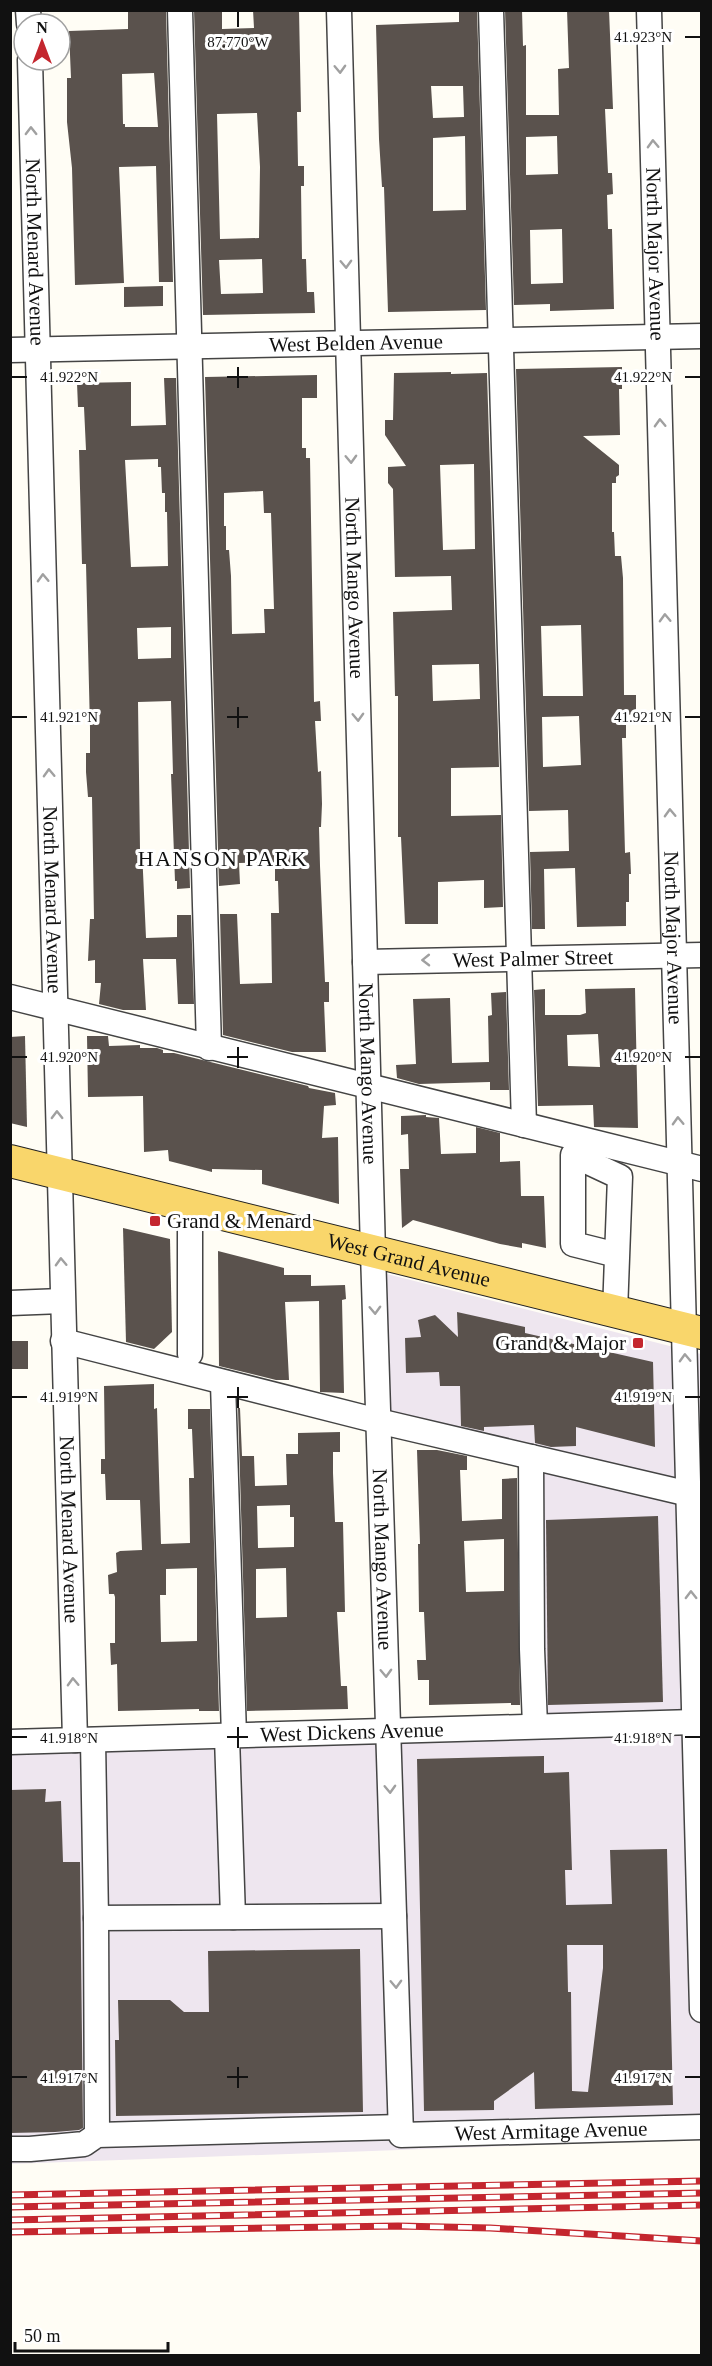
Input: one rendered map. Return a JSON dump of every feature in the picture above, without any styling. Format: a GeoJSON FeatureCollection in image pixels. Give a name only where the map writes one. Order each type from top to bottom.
{"type":"FeatureCollection","features":[{"type":"Feature","properties":{"kind":"main road","name":"West Grand Avenue"},"geometry":{"type":"LineString","coordinates":[[10,1161],[693,1331]]}},
{"type":"Feature","properties":{"kind":"street"},"geometry":{"type":"LineString","coordinates":[[180,10],[209,1048]]}},
{"type":"Feature","properties":{"kind":"street","name":"North Mango Avenue"},"geometry":{"type":"LineString","coordinates":[[339,10],[368,1086],[401,2131]]}},
{"type":"Feature","properties":{"kind":"street"},"geometry":{"type":"LineString","coordinates":[[491,10],[524,1125]]}},
{"type":"Feature","properties":{"kind":"street","name":"North Major Avenue"},"geometry":{"type":"LineString","coordinates":[[649,10],[674,955],[691,1167],[695,1495],[694,1722],[702,2010]]}},
{"type":"Feature","properties":{"kind":"street","name":"North Menard Avenue"},"geometry":{"type":"LineString","coordinates":[[30,72],[63,1341],[84,1740],[96,1918],[97,2135]]}},
{"type":"Feature","properties":{"kind":"street","name":"West Belden Avenue"},"geometry":{"type":"LineString","coordinates":[[10,350],[702,336]]}},
{"type":"Feature","properties":{"kind":"street","name":"West Palmer Street"},"geometry":{"type":"LineString","coordinates":[[365,962],[702,955]]}},
{"type":"Feature","properties":{"kind":"street"},"geometry":{"type":"LineString","coordinates":[[10,997],[691,1167]]}},
{"type":"Feature","properties":{"kind":"street"},"geometry":{"type":"LineString","coordinates":[[190,1206],[190,1354]]}},
{"type":"Feature","properties":{"kind":"street"},"geometry":{"type":"LineString","coordinates":[[615,1312],[617,1255]]}},
{"type":"Feature","properties":{"kind":"street"},"geometry":{"type":"LineString","coordinates":[[10,1303],[62,1301]]}},
{"type":"Feature","properties":{"kind":"street"},"geometry":{"type":"LineString","coordinates":[[63,1341],[222,1383],[695,1495]]}},
{"type":"Feature","properties":{"kind":"street"},"geometry":{"type":"LineString","coordinates":[[222,1383],[233,1917]]}},
{"type":"Feature","properties":{"kind":"street"},"geometry":{"type":"LineString","coordinates":[[531,1457],[532,1649],[536,1726]]}},
{"type":"Feature","properties":{"kind":"street","name":"West Dickens Avenue"},"geometry":{"type":"LineString","coordinates":[[10,1742],[694,1722]]}},
{"type":"Feature","properties":{"kind":"street"},"geometry":{"type":"LineString","coordinates":[[96,1918],[394,1916]]}},
{"type":"Feature","properties":{"kind":"street","name":"West Armitage Avenue"},"geometry":{"type":"LineString","coordinates":[[10,2149],[84,2144],[97,2135],[702,2127]]}},
{"type":"Feature","properties":{"kind":"shaded area"},"geometry":{"type":"Polygon","coordinates":[[[387,1274],[701,1354],[701,2139],[11,2164],[11,1747],[536,1732],[521,1464],[390,1430],[387,1274]]]}},
{"type":"Feature","properties":{"kind":"building"},"geometry":{"type":"Polygon","coordinates":[[[128,10],[166,10],[173,282],[159,282],[156,166],[119,167],[124,283],[75,285],[72,168],[67,122],[67,78],[71,78],[72,72],[72,31],[128,29],[128,10]],[[154,73],[122,74],[123,124],[125,127],[158,127],[154,73]]]}},
{"type":"Feature","properties":{"kind":"building"},"geometry":{"type":"Polygon","coordinates":[[[194,10],[222,10],[222,29],[254,28],[253,10],[299,10],[301,112],[297,112],[298,166],[304,166],[304,186],[301,186],[302,259],[306,259],[307,292],[314,292],[315,313],[203,315],[194,10]],[[257,113],[217,114],[220,239],[259,238],[260,167],[257,113]],[[262,259],[219,260],[221,294],[263,293],[262,259]]]}},
{"type":"Feature","properties":{"kind":"building"},"geometry":{"type":"Polygon","coordinates":[[[459,10],[477,10],[486,310],[388,312],[376,25],[459,22],[459,10]],[[431,86],[433,118],[464,117],[463,86],[431,86]],[[465,136],[433,138],[433,211],[466,210],[465,136]]]}},
{"type":"Feature","properties":{"kind":"building"},"geometry":{"type":"Polygon","coordinates":[[[505,10],[522,10],[523,46],[526,45],[526,115],[559,115],[558,69],[569,68],[567,10],[609,10],[613,109],[605,109],[608,173],[612,173],[613,194],[607,195],[608,229],[612,229],[614,309],[550,311],[550,304],[514,305],[505,10]],[[557,136],[526,137],[526,175],[558,174],[557,136]],[[562,229],[530,230],[531,284],[563,283],[562,229]]]}},
{"type":"Feature","properties":{"kind":"building"},"geometry":{"type":"Polygon","coordinates":[[[163,286],[163,306],[124,307],[124,287],[163,286]]]}},
{"type":"Feature","properties":{"kind":"building"},"geometry":{"type":"Polygon","coordinates":[[[622,367],[622,389],[619,389],[620,435],[583,436],[619,465],[616,483],[612,483],[612,532],[614,532],[615,556],[621,556],[623,578],[624,695],[636,695],[636,714],[626,715],[626,738],[622,738],[625,853],[630,852],[631,874],[629,874],[629,902],[626,902],[626,926],[577,927],[575,868],[544,869],[545,929],[532,929],[530,852],[569,851],[568,810],[529,811],[516,369],[622,367]],[[581,625],[541,626],[543,696],[583,696],[581,625]],[[579,716],[542,717],[543,767],[581,765],[579,716]]]}},
{"type":"Feature","properties":{"kind":"building"},"geometry":{"type":"Polygon","coordinates":[[[394,373],[487,373],[499,767],[451,768],[451,816],[501,815],[503,907],[484,908],[484,880],[438,882],[438,924],[405,924],[401,837],[398,837],[398,696],[395,696],[393,612],[452,610],[451,576],[395,577],[393,489],[388,483],[388,467],[406,466],[385,435],[385,420],[393,420],[394,373]],[[474,464],[440,465],[443,550],[475,549],[474,464]],[[479,664],[432,665],[433,701],[480,699],[479,664]]]}},
{"type":"Feature","properties":{"kind":"building"},"geometry":{"type":"Polygon","coordinates":[[[317,375],[317,398],[302,398],[302,448],[306,448],[306,458],[310,458],[314,702],[320,701],[321,721],[315,721],[318,772],[321,771],[322,804],[321,827],[319,827],[325,982],[329,982],[329,1002],[324,1002],[326,1052],[292,1052],[223,1035],[220,914],[237,914],[240,984],[272,983],[271,913],[279,913],[275,863],[239,863],[240,884],[219,886],[205,377],[317,375]],[[263,491],[224,493],[226,550],[229,550],[231,576],[232,634],[265,633],[264,609],[274,609],[271,513],[264,513],[263,491]]]}},
{"type":"Feature","properties":{"kind":"building"},"geometry":{"type":"Polygon","coordinates":[[[164,378],[176,378],[190,888],[177,889],[177,881],[175,881],[171,701],[138,702],[140,850],[142,850],[146,938],[177,937],[177,915],[191,915],[194,1004],[178,1004],[176,959],[143,959],[146,1010],[123,1010],[99,1004],[101,983],[95,983],[95,960],[88,961],[90,919],[94,919],[92,797],[88,797],[86,772],[86,753],[90,753],[90,728],[86,564],[82,564],[79,450],[86,450],[84,407],[78,407],[77,383],[131,382],[131,426],[166,425],[164,378]],[[158,459],[125,460],[131,567],[168,566],[167,512],[165,512],[165,493],[162,493],[161,467],[158,467],[158,459]],[[171,627],[137,628],[138,659],[171,658],[171,627]]]}},
{"type":"Feature","properties":{"kind":"building"},"geometry":{"type":"Polygon","coordinates":[[[635,988],[638,1128],[594,1127],[593,1105],[538,1106],[534,990],[545,989],[545,1015],[580,1015],[586,1013],[585,989],[635,988]],[[598,1034],[567,1035],[568,1066],[600,1067],[598,1034]]]}},
{"type":"Feature","properties":{"kind":"building"},"geometry":{"type":"Polygon","coordinates":[[[506,992],[509,1090],[490,1090],[490,1082],[419,1084],[397,1078],[396,1065],[416,1064],[413,999],[450,998],[452,1063],[489,1062],[488,1016],[492,1015],[491,993],[506,992]]]}},
{"type":"Feature","properties":{"kind":"building"},"geometry":{"type":"Polygon","coordinates":[[[25,1036],[27,1127],[10,1123],[10,1037],[25,1036]]]}},
{"type":"Feature","properties":{"kind":"building"},"geometry":{"type":"Polygon","coordinates":[[[87,1036],[108,1036],[109,1046],[140,1045],[140,1048],[157,1048],[163,1050],[163,1053],[174,1053],[335,1093],[336,1105],[324,1106],[322,1138],[338,1137],[339,1204],[262,1184],[262,1170],[212,1169],[212,1172],[169,1161],[168,1150],[144,1152],[143,1096],[88,1097],[87,1036]]]}},
{"type":"Feature","properties":{"kind":"building"},"geometry":{"type":"Polygon","coordinates":[[[426,1115],[426,1117],[439,1118],[441,1154],[476,1153],[476,1127],[500,1133],[500,1162],[520,1161],[521,1196],[544,1196],[546,1248],[522,1243],[522,1248],[500,1244],[413,1220],[402,1228],[400,1169],[409,1169],[408,1134],[401,1135],[401,1116],[426,1115]]]}},
{"type":"Feature","properties":{"kind":"building"},"geometry":{"type":"Polygon","coordinates":[[[123,1228],[170,1239],[172,1332],[154,1349],[126,1342],[123,1228]]]}},
{"type":"Feature","properties":{"kind":"building"},"geometry":{"type":"Polygon","coordinates":[[[218,1251],[284,1268],[284,1275],[311,1275],[311,1286],[345,1285],[346,1299],[342,1300],[344,1393],[320,1392],[319,1301],[285,1302],[289,1380],[276,1380],[219,1366],[218,1251]]]}},
{"type":"Feature","properties":{"kind":"building"},"geometry":{"type":"Polygon","coordinates":[[[457,1312],[525,1327],[525,1333],[653,1362],[655,1447],[576,1427],[576,1446],[551,1447],[535,1443],[534,1425],[484,1427],[484,1431],[461,1426],[460,1386],[440,1386],[439,1372],[406,1373],[405,1338],[421,1337],[418,1320],[435,1315],[458,1337],[457,1312]]]}},
{"type":"Feature","properties":{"kind":"building"},"geometry":{"type":"Polygon","coordinates":[[[10,1341],[28,1341],[28,1369],[10,1369],[10,1341]]]}},
{"type":"Feature","properties":{"kind":"building"},"geometry":{"type":"Polygon","coordinates":[[[154,1384],[154,1409],[157,1408],[161,1544],[190,1543],[189,1478],[194,1478],[192,1429],[188,1429],[188,1409],[210,1409],[219,1711],[199,1711],[199,1709],[118,1711],[117,1664],[111,1665],[110,1643],[115,1643],[115,1597],[114,1594],[109,1594],[108,1575],[117,1572],[116,1553],[142,1550],[140,1500],[106,1500],[105,1474],[101,1474],[101,1459],[105,1459],[104,1386],[154,1384]],[[197,1568],[166,1569],[166,1595],[160,1595],[161,1642],[197,1641],[197,1568]]]}},
{"type":"Feature","properties":{"kind":"building"},"geometry":{"type":"Polygon","coordinates":[[[238,1408],[240,1408],[242,1456],[254,1456],[255,1486],[287,1485],[286,1454],[298,1454],[298,1433],[340,1432],[340,1452],[333,1452],[333,1473],[335,1522],[343,1522],[345,1612],[337,1612],[341,1686],[347,1686],[348,1709],[247,1711],[238,1408]],[[290,1505],[257,1506],[258,1548],[294,1547],[294,1517],[290,1517],[290,1505]],[[286,1568],[256,1569],[256,1618],[287,1617],[286,1568]]]}},
{"type":"Feature","properties":{"kind":"building"},"geometry":{"type":"Polygon","coordinates":[[[417,1450],[437,1450],[467,1456],[467,1470],[460,1470],[462,1521],[502,1519],[502,1479],[517,1478],[520,1705],[511,1705],[511,1703],[429,1705],[429,1680],[418,1680],[417,1660],[426,1660],[424,1612],[419,1612],[418,1544],[420,1544],[417,1450]],[[504,1539],[464,1541],[466,1592],[504,1591],[504,1539]]]}},
{"type":"Feature","properties":{"kind":"building"},"geometry":{"type":"Polygon","coordinates":[[[658,1516],[663,1702],[548,1705],[546,1520],[658,1516]]]}},
{"type":"Feature","properties":{"kind":"building"},"geometry":{"type":"Polygon","coordinates":[[[544,1756],[544,1773],[569,1772],[572,1870],[565,1870],[566,1905],[612,1904],[610,1850],[667,1849],[673,2105],[535,2109],[534,2072],[494,2101],[494,2110],[424,2111],[417,1759],[544,1756]],[[567,1945],[568,1992],[571,1992],[572,2091],[588,2092],[603,1968],[603,1945],[567,1945]]]}},
{"type":"Feature","properties":{"kind":"building"},"geometry":{"type":"Polygon","coordinates":[[[46,1789],[45,1802],[61,1801],[63,1862],[80,1862],[83,2128],[55,2132],[10,2133],[10,1790],[46,1789]]]}},
{"type":"Feature","properties":{"kind":"building"},"geometry":{"type":"Polygon","coordinates":[[[360,1949],[363,2112],[116,2116],[115,2040],[119,2040],[118,2000],[170,2000],[184,2012],[209,2012],[208,1951],[360,1949]]]}},
{"type":"Feature","properties":{"kind":"railway"},"geometry":{"type":"LineString","coordinates":[[10,2195],[702,2181]]}},
{"type":"Feature","properties":{"kind":"railway"},"geometry":{"type":"LineString","coordinates":[[10,2207],[702,2193]]}},
{"type":"Feature","properties":{"kind":"railway"},"geometry":{"type":"LineString","coordinates":[[10,2220],[702,2205]]}},
{"type":"Feature","properties":{"kind":"railway"},"geometry":{"type":"LineString","coordinates":[[10,2232],[398,2226],[490,2228],[702,2241]]}},
{"type":"Feature","properties":{"kind":"place","name":"Grand & Menard"},"geometry":{"type":"Point","coordinates":[155,1221]}},
{"type":"Feature","properties":{"kind":"place","name":"Grand & Major"},"geometry":{"type":"Point","coordinates":[638,1343]}},
{"type":"Feature","properties":{"kind":"district","name":"HANSON PARK"},"geometry":{"type":"Point","coordinates":[223,858]}}]}
